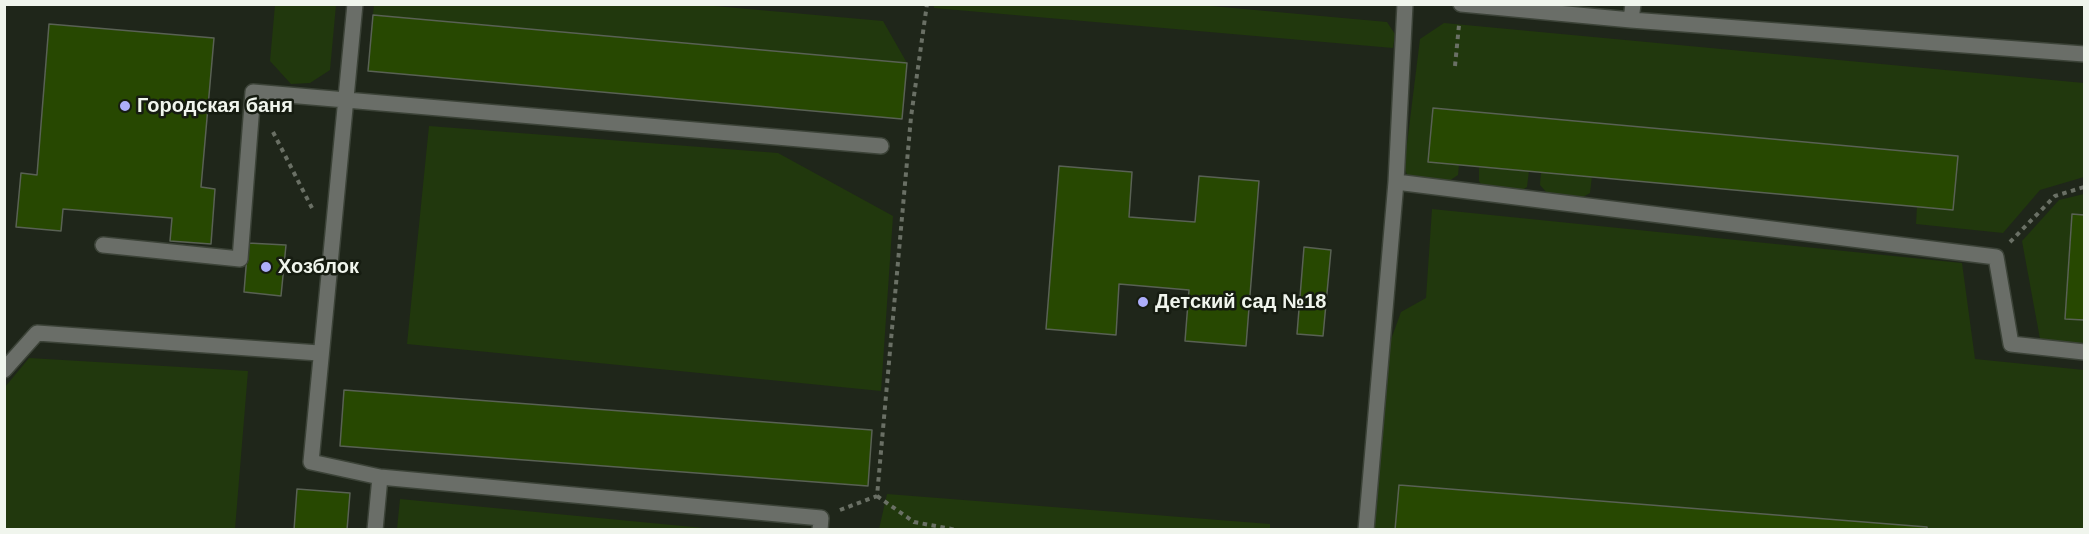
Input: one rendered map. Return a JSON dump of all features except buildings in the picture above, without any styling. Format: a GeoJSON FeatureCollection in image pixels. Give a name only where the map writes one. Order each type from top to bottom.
{"type":"FeatureCollection","features":[{"type":"Feature","properties":{"kind":"street"},"geometry":{"type":"LineString","coordinates":[[355,4],[310,462],[380,477],[820,524]]}},
{"type":"Feature","properties":{"kind":"street"},"geometry":{"type":"LineString","coordinates":[[1365,530],[1396,182],[1405,4]]}},
{"type":"Feature","properties":{"kind":"street"},"geometry":{"type":"LineString","coordinates":[[1461,4],[1631,20],[2085,54]]}},
{"type":"Feature","properties":{"kind":"street"},"geometry":{"type":"LineString","coordinates":[[1631,20],[1633,4]]}},
{"type":"Feature","properties":{"kind":"street"},"geometry":{"type":"LineString","coordinates":[[103,245],[240,259],[254,92],[881,146]]}},
{"type":"Feature","properties":{"kind":"street"},"geometry":{"type":"LineString","coordinates":[[1396,182],[1996,257],[2011,344],[2085,352]]}},
{"type":"Feature","properties":{"kind":"street"},"geometry":{"type":"LineString","coordinates":[[4,370],[38,333],[319,353]]}},
{"type":"Feature","properties":{"kind":"street"},"geometry":{"type":"LineString","coordinates":[[375,530],[380,477]]}},
{"type":"Feature","properties":{"kind":"path"},"geometry":{"type":"LineString","coordinates":[[877,496],[911,117],[927,4]]}},
{"type":"Feature","properties":{"kind":"path"},"geometry":{"type":"LineString","coordinates":[[1455,66],[1461,4]]}},
{"type":"Feature","properties":{"kind":"path"},"geometry":{"type":"LineString","coordinates":[[254,92],[312,209]]}},
{"type":"Feature","properties":{"kind":"path"},"geometry":{"type":"LineString","coordinates":[[1996,257],[2055,196],[2084,187]]}},
{"type":"Feature","properties":{"kind":"path"},"geometry":{"type":"LineString","coordinates":[[820,524],[877,496]]}},
{"type":"Feature","properties":{"kind":"path"},"geometry":{"type":"LineString","coordinates":[[877,496],[914,522],[957,530]]}},
{"type":"Feature","properties":{"kind":"green space"},"geometry":{"type":"Polygon","coordinates":[[[374,4],[692,4],[883,21],[907,63],[373,15],[374,4]]]}},
{"type":"Feature","properties":{"kind":"green space"},"geometry":{"type":"Polygon","coordinates":[[[275,5],[336,5],[330,70],[310,83],[291,84],[270,61],[275,5]]]}},
{"type":"Feature","properties":{"kind":"green space"},"geometry":{"type":"Polygon","coordinates":[[[934,5],[1200,5],[1387,22],[1395,34],[1393,48],[934,8],[934,5]]]}},
{"type":"Feature","properties":{"kind":"green space"},"geometry":{"type":"Polygon","coordinates":[[[1444,23],[2084,83],[2084,177],[2040,190],[2003,233],[1916,224],[1917,206],[1953,209],[1958,156],[1433,108],[1428,162],[1459,165],[1458,175],[1449,181],[1409,178],[1404,168],[1420,39],[1444,23]]]}},
{"type":"Feature","properties":{"kind":"green space"},"geometry":{"type":"Polygon","coordinates":[[[429,126],[778,153],[893,216],[881,391],[407,344],[429,126]]]}},
{"type":"Feature","properties":{"kind":"green space"},"geometry":{"type":"Polygon","coordinates":[[[1479,167],[1529,171],[1527,187],[1519,192],[1483,188],[1479,181],[1479,167]]]}},
{"type":"Feature","properties":{"kind":"green space"},"geometry":{"type":"Polygon","coordinates":[[[1541,172],[1592,176],[1590,193],[1583,197],[1547,193],[1540,185],[1541,172]]]}},
{"type":"Feature","properties":{"kind":"green space"},"geometry":{"type":"Polygon","coordinates":[[[2084,194],[2084,215],[2072,214],[2065,319],[2084,320],[2084,344],[2040,339],[2022,241],[2059,200],[2084,194]]]}},
{"type":"Feature","properties":{"kind":"green space"},"geometry":{"type":"Polygon","coordinates":[[[1432,209],[1962,263],[1975,359],[2084,370],[2084,529],[1927,529],[1927,527],[1399,485],[1395,529],[1374,530],[1389,345],[1401,312],[1426,298],[1432,209]]]}},
{"type":"Feature","properties":{"kind":"green space"},"geometry":{"type":"Polygon","coordinates":[[[29,358],[248,371],[235,529],[5,529],[5,387],[29,358]]]}},
{"type":"Feature","properties":{"kind":"green space"},"geometry":{"type":"Polygon","coordinates":[[[887,494],[1270,524],[1270,529],[879,529],[887,494]]]}},
{"type":"Feature","properties":{"kind":"green space"},"geometry":{"type":"Polygon","coordinates":[[[400,499],[714,529],[397,529],[400,499]]]}},
{"type":"Feature","properties":{"kind":"place","name":"Городская баня"},"geometry":{"type":"Point","coordinates":[125,106]}},
{"type":"Feature","properties":{"kind":"place","name":"Хозблок"},"geometry":{"type":"Point","coordinates":[266,267]}},
{"type":"Feature","properties":{"kind":"place","name":"Детский сад №18"},"geometry":{"type":"Point","coordinates":[1143,302]}}]}
